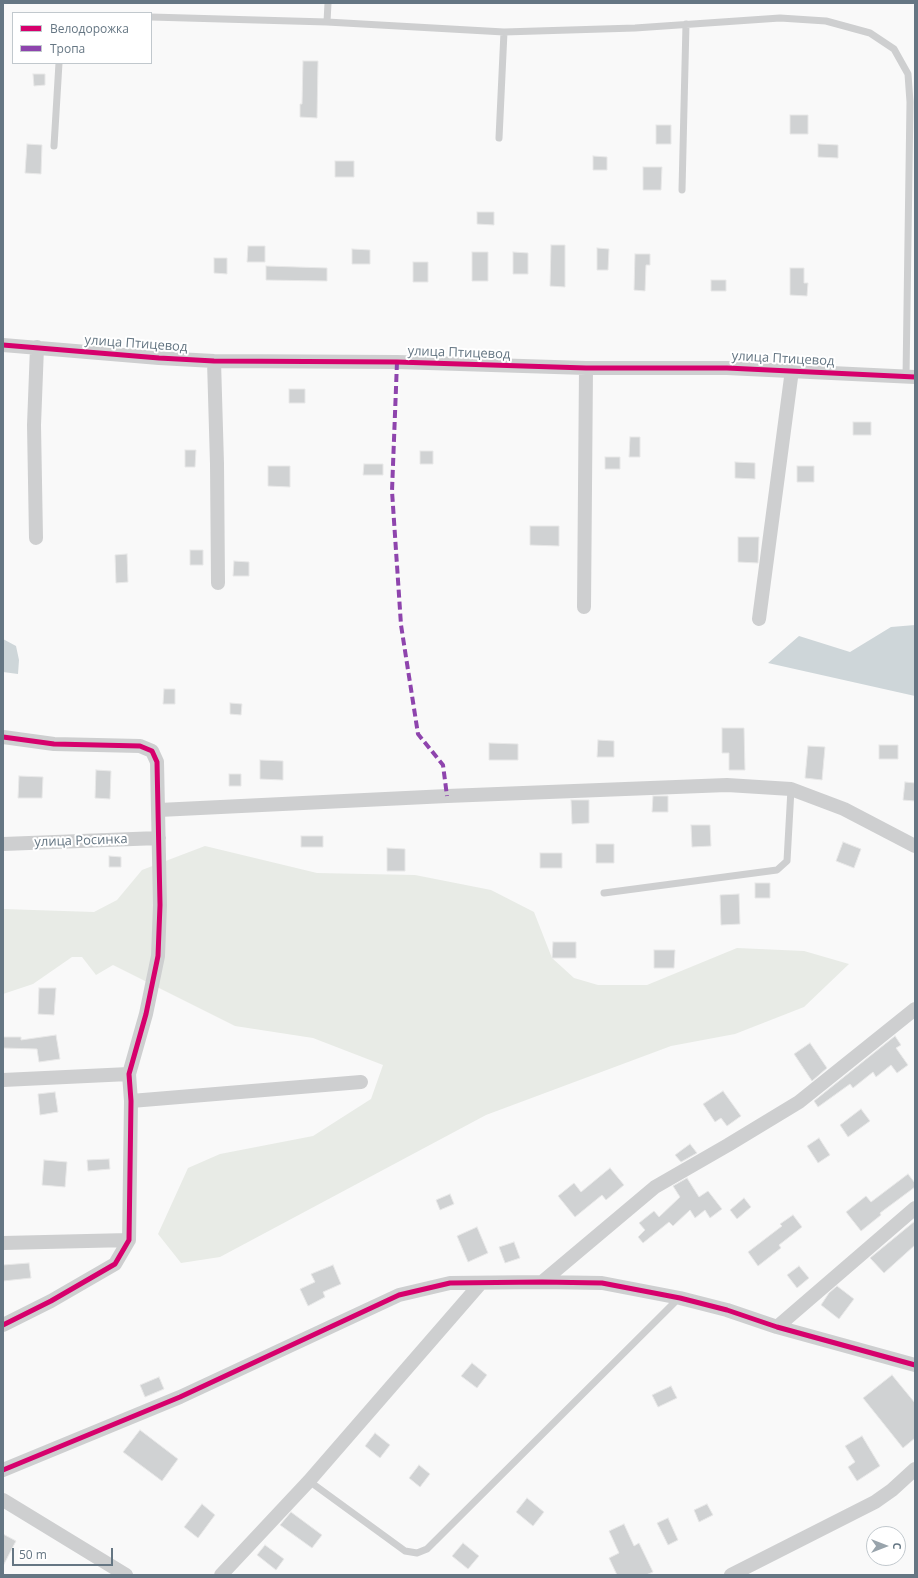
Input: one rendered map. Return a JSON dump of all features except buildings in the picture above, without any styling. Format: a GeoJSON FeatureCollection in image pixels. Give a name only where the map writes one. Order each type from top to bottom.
{"type":"FeatureCollection","features":[{"type":"Feature","properties":{"kind":"street","name":"улица Птицевод"},"geometry":{"type":"LineString","coordinates":[[3,345],[214,361],[397,362],[586,368],[727,368],[910,377]]}},
{"type":"Feature","properties":{"kind":"street"},"geometry":{"type":"LineString","coordinates":[[36,538],[34,425],[37,347]]}},
{"type":"Feature","properties":{"kind":"street"},"geometry":{"type":"LineString","coordinates":[[214,361],[218,583]]}},
{"type":"Feature","properties":{"kind":"street"},"geometry":{"type":"LineString","coordinates":[[584,607],[586,368]]}},
{"type":"Feature","properties":{"kind":"street"},"geometry":{"type":"LineString","coordinates":[[759,619],[792,370]]}},
{"type":"Feature","properties":{"kind":"street"},"geometry":{"type":"LineString","coordinates":[[3,737],[54,744],[140,746],[152,752],[157,762],[160,905],[158,956],[146,1014],[129,1074],[131,1101],[129,1240],[115,1264],[51,1301],[3,1326]]}},
{"type":"Feature","properties":{"kind":"street"},"geometry":{"type":"LineString","coordinates":[[159,810],[439,796],[727,785],[791,789],[844,809],[915,846]]}},
{"type":"Feature","properties":{"kind":"street","name":"улица Росинка"},"geometry":{"type":"LineString","coordinates":[[3,844],[159,838]]}},
{"type":"Feature","properties":{"kind":"street"},"geometry":{"type":"LineString","coordinates":[[542,1282],[655,1186],[728,1145],[799,1102],[915,1009]]}},
{"type":"Feature","properties":{"kind":"street"},"geometry":{"type":"LineString","coordinates":[[3,1080],[129,1074]]}},
{"type":"Feature","properties":{"kind":"street"},"geometry":{"type":"LineString","coordinates":[[131,1101],[361,1082]]}},
{"type":"Feature","properties":{"kind":"street"},"geometry":{"type":"LineString","coordinates":[[777,1327],[915,1208]]}},
{"type":"Feature","properties":{"kind":"street"},"geometry":{"type":"LineString","coordinates":[[3,1243],[129,1240]]}},
{"type":"Feature","properties":{"kind":"street"},"geometry":{"type":"LineString","coordinates":[[3,1470],[180,1397],[399,1295],[450,1283],[602,1283],[680,1298],[727,1310],[777,1327],[915,1365]]}},
{"type":"Feature","properties":{"kind":"street"},"geometry":{"type":"LineString","coordinates":[[221,1575],[309,1481],[481,1283]]}},
{"type":"Feature","properties":{"kind":"street"},"geometry":{"type":"LineString","coordinates":[[732,1575],[875,1502],[892,1490],[915,1469]]}},
{"type":"Feature","properties":{"kind":"street"},"geometry":{"type":"LineString","coordinates":[[3,1500],[126,1575]]}},
{"type":"Feature","properties":{"kind":"lane"},"geometry":{"type":"LineString","coordinates":[[326,22],[328,3]]}},
{"type":"Feature","properties":{"kind":"lane"},"geometry":{"type":"LineString","coordinates":[[152,17],[326,22],[504,32],[686,24],[780,18],[826,21],[870,33],[894,49],[908,74],[912,194],[910,377]]}},
{"type":"Feature","properties":{"kind":"lane"},"geometry":{"type":"LineString","coordinates":[[682,190],[686,24]]}},
{"type":"Feature","properties":{"kind":"lane"},"geometry":{"type":"LineString","coordinates":[[499,138],[504,32]]}},
{"type":"Feature","properties":{"kind":"lane"},"geometry":{"type":"LineString","coordinates":[[54,146],[59,64]]}},
{"type":"Feature","properties":{"kind":"lane"},"geometry":{"type":"LineString","coordinates":[[604,892],[776,870],[787,861],[791,789]]}},
{"type":"Feature","properties":{"kind":"lane"},"geometry":{"type":"LineString","coordinates":[[309,1481],[405,1551],[417,1553],[427,1549],[680,1298]]}},
{"type":"Feature","properties":{"kind":"shaded area"},"geometry":{"type":"Polygon","coordinates":[[[915,625],[915,696],[768,663],[799,636],[850,652],[891,627],[915,625]]]}},
{"type":"Feature","properties":{"kind":"shaded area"},"geometry":{"type":"Polygon","coordinates":[[[3,639],[16,646],[19,660],[18,674],[3,672],[3,639]]]}},
{"type":"Feature","properties":{"kind":"shaded area"},"geometry":{"type":"Polygon","coordinates":[[[205,846],[317,873],[415,875],[491,890],[534,912],[552,958],[574,978],[598,985],[647,985],[737,948],[804,951],[849,964],[804,1007],[735,1034],[671,1046],[486,1115],[220,1257],[181,1263],[158,1234],[188,1168],[220,1154],[313,1136],[371,1099],[383,1065],[313,1038],[235,1026],[113,965],[96,975],[82,957],[72,957],[33,984],[3,994],[3,909],[94,912],[117,900],[142,870],[205,846]]]}},
{"type":"Feature","properties":{"kind":"marked path"},"geometry":{"type":"LineString","coordinates":[[397,362],[392,491],[401,625],[418,734],[443,765],[447,796]]}},
{"type":"Feature","properties":{"kind":"cycle path"},"geometry":{"type":"LineString","coordinates":[[3,345],[214,361],[397,362],[586,368],[727,368],[915,377]]}},
{"type":"Feature","properties":{"kind":"cycle path"},"geometry":{"type":"LineString","coordinates":[[3,737],[54,744],[140,746],[152,751],[157,762],[160,905],[158,956],[146,1014],[129,1074],[131,1101],[129,1240],[115,1264],[51,1301],[3,1325]]}},
{"type":"Feature","properties":{"kind":"cycle path"},"geometry":{"type":"LineString","coordinates":[[3,1470],[180,1397],[399,1295],[450,1283],[602,1283],[680,1298],[727,1310],[777,1327],[915,1365]]}}]}
